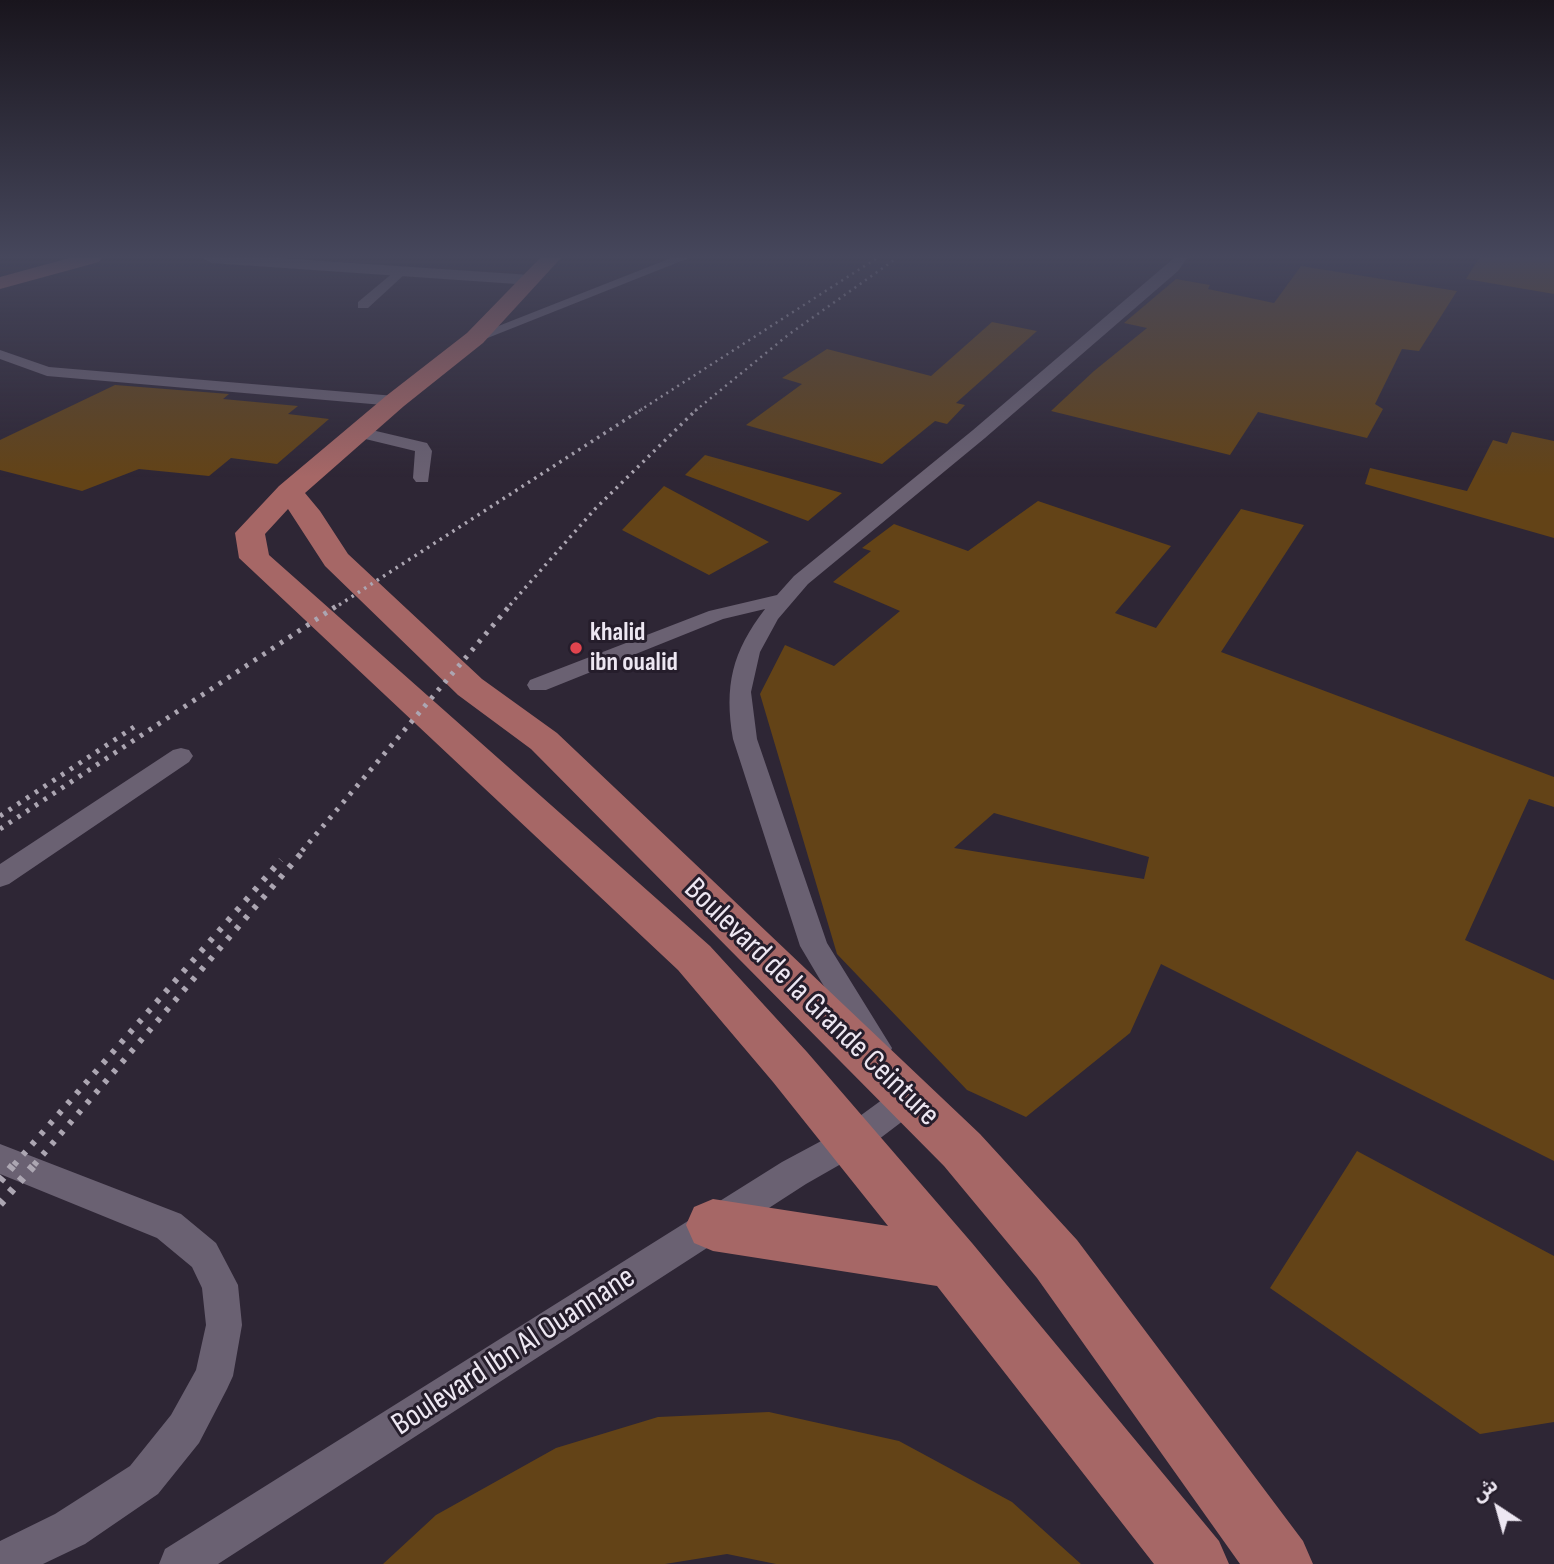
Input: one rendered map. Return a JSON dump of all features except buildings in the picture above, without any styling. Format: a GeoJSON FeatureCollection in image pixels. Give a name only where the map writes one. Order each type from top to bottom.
{"type":"FeatureCollection","features":[{"type":"Feature","properties":{"kind":"main road","name":"Boulevard de la Grande Ceinture"},"geometry":{"type":"LineString","coordinates":[[482,331],[289,492],[250,533],[254,558],[694,958],[790,1067],[952,1262],[1196,1564]]}},
{"type":"Feature","properties":{"kind":"main road","name":"Boulevard de la Grande Ceinture"},"geometry":{"type":"LineString","coordinates":[[289,492],[310,517],[336,560],[470,687],[544,741],[962,1150],[1057,1259],[1280,1564]]}},
{"type":"Feature","properties":{"kind":"main road"},"geometry":{"type":"LineString","coordinates":[[713,1225],[952,1262]]}},
{"type":"Feature","properties":{"kind":"street"},"geometry":{"type":"LineString","coordinates":[[475,338],[493,331]]}},
{"type":"Feature","properties":{"kind":"street"},"geometry":{"type":"LineString","coordinates":[[909,1098],[814,946],[745,739],[738,710],[739,678],[749,650],[782,600],[801,580],[1099,331]]}},
{"type":"Feature","properties":{"kind":"street"},"geometry":{"type":"LineString","coordinates":[[0,354],[47,371],[395,401]]}},
{"type":"Feature","properties":{"kind":"street"},"geometry":{"type":"LineString","coordinates":[[359,432],[421,447],[425,451],[422,478]]}},
{"type":"Feature","properties":{"kind":"street"},"geometry":{"type":"LineString","coordinates":[[538,685],[716,615],[746,606],[782,600]]}},
{"type":"Feature","properties":{"kind":"street"},"geometry":{"type":"LineString","coordinates":[[0,877],[181,756]]}},
{"type":"Feature","properties":{"kind":"street","name":"Boulevard Ibn Al Ouannane"},"geometry":{"type":"LineString","coordinates":[[180,1564],[794,1173],[850,1142],[909,1098]]}},
{"type":"Feature","properties":{"kind":"street"},"geometry":{"type":"LineString","coordinates":[[0,1159],[169,1226],[204,1255],[220,1285],[224,1325],[214,1376],[185,1429],[144,1480],[70,1529],[0,1563]]}},
{"type":"Feature","properties":{"kind":"railway"},"geometry":{"type":"LineString","coordinates":[[639,411],[763,331]]}},
{"type":"Feature","properties":{"kind":"railway"},"geometry":{"type":"LineString","coordinates":[[695,411],[794,331]]}},
{"type":"Feature","properties":{"kind":"railway"},"geometry":{"type":"LineString","coordinates":[[339,605],[642,409]]}},
{"type":"Feature","properties":{"kind":"railway"},"geometry":{"type":"LineString","coordinates":[[510,605],[595,509],[697,409]]}},
{"type":"Feature","properties":{"kind":"railway"},"geometry":{"type":"LineString","coordinates":[[0,829],[341,603]]}},
{"type":"Feature","properties":{"kind":"railway"},"geometry":{"type":"LineString","coordinates":[[302,851],[512,603]]}},
{"type":"Feature","properties":{"kind":"railway"},"geometry":{"type":"LineString","coordinates":[[0,816],[134,727]]}},
{"type":"Feature","properties":{"kind":"railway"},"geometry":{"type":"LineString","coordinates":[[34,1165],[304,850]]}},
{"type":"Feature","properties":{"kind":"railway"},"geometry":{"type":"LineString","coordinates":[[14,1165],[281,860]]}},
{"type":"Feature","properties":{"kind":"railway"},"geometry":{"type":"LineString","coordinates":[[0,1181],[15,1163]]}},
{"type":"Feature","properties":{"kind":"railway"},"geometry":{"type":"LineString","coordinates":[[0,1204],[36,1163]]}},
{"type":"Feature","properties":{"kind":"place","name":"khalid ibn oualid"},"geometry":{"type":"Point","coordinates":[576,648]}}]}
